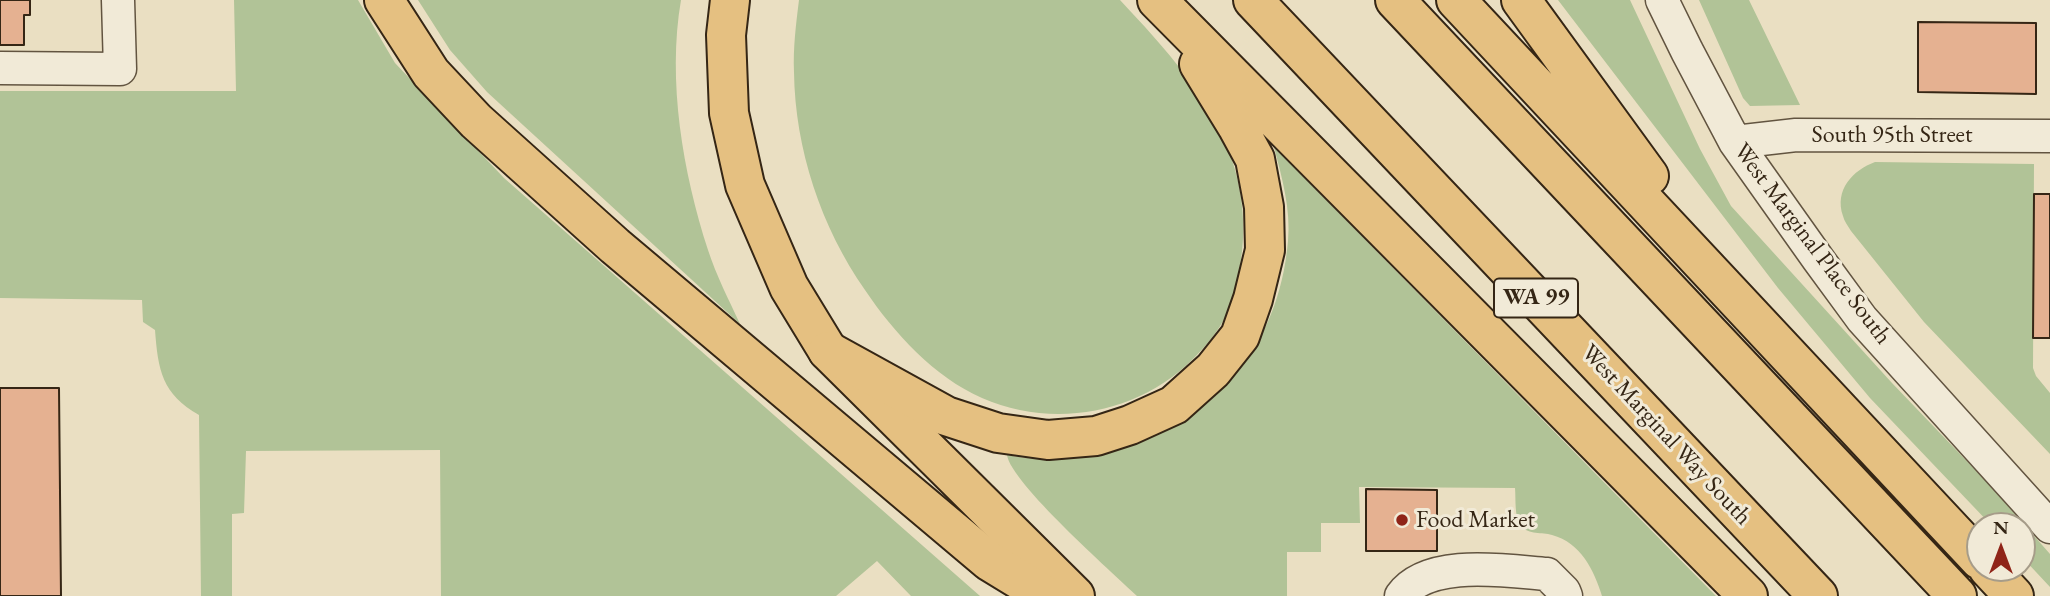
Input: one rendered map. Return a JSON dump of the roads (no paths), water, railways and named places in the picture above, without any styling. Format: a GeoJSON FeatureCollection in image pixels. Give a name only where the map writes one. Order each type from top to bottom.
{"type":"FeatureCollection","features":[{"type":"Feature","properties":{"kind":"main road"},"geometry":{"type":"LineString","coordinates":[[384,0],[431,72],[476,121],[615,246],[989,561],[1046,596]]}},
{"type":"Feature","properties":{"kind":"main road"},"geometry":{"type":"LineString","coordinates":[[730,0],[726,35],[729,113],[745,184],[789,287],[828,351],[1075,596]]}},
{"type":"Feature","properties":{"kind":"main road","name":"West Marginal Way South"},"geometry":{"type":"LineString","coordinates":[[1253,0],[1818,596]]}},
{"type":"Feature","properties":{"kind":"main road"},"geometry":{"type":"LineString","coordinates":[[1395,0],[1957,596]]}},
{"type":"Feature","properties":{"kind":"main road"},"geometry":{"type":"LineString","coordinates":[[1456,0],[1966,544]]}},
{"type":"Feature","properties":{"kind":"main road"},"geometry":{"type":"LineString","coordinates":[[1521,0],[1746,311]]}},
{"type":"Feature","properties":{"kind":"main road"},"geometry":{"type":"LineString","coordinates":[[828,351],[946,416],[998,433],[1048,440],[1096,436],[1130,425],[1174,405],[1213,370],[1240,336],[1253,299],[1265,250],[1264,207],[1255,159],[1160,3]]}},
{"type":"Feature","properties":{"kind":"main road"},"geometry":{"type":"LineString","coordinates":[[1160,3],[1748,596]]}},
{"type":"Feature","properties":{"kind":"main road"},"geometry":{"type":"LineString","coordinates":[[2001,582],[2014,596]]}},
{"type":"Feature","properties":{"kind":"street"},"geometry":{"type":"LineString","coordinates":[[0,68],[120,69],[118,0]]}},
{"type":"Feature","properties":{"kind":"street","name":"West Marginal Place South"},"geometry":{"type":"LineString","coordinates":[[1662,0],[1735,142],[1862,319],[2050,527]]}},
{"type":"Feature","properties":{"kind":"street","name":"South 95th Street"},"geometry":{"type":"LineString","coordinates":[[1735,142],[1796,135],[2050,136]]}},
{"type":"Feature","properties":{"kind":"street"},"geometry":{"type":"LineString","coordinates":[[1401,596],[1407,588],[1425,577],[1457,570],[1506,571],[1556,585]]}},
{"type":"Feature","properties":{"kind":"place","name":"Food Market"},"geometry":{"type":"Point","coordinates":[1402,520]}}]}
